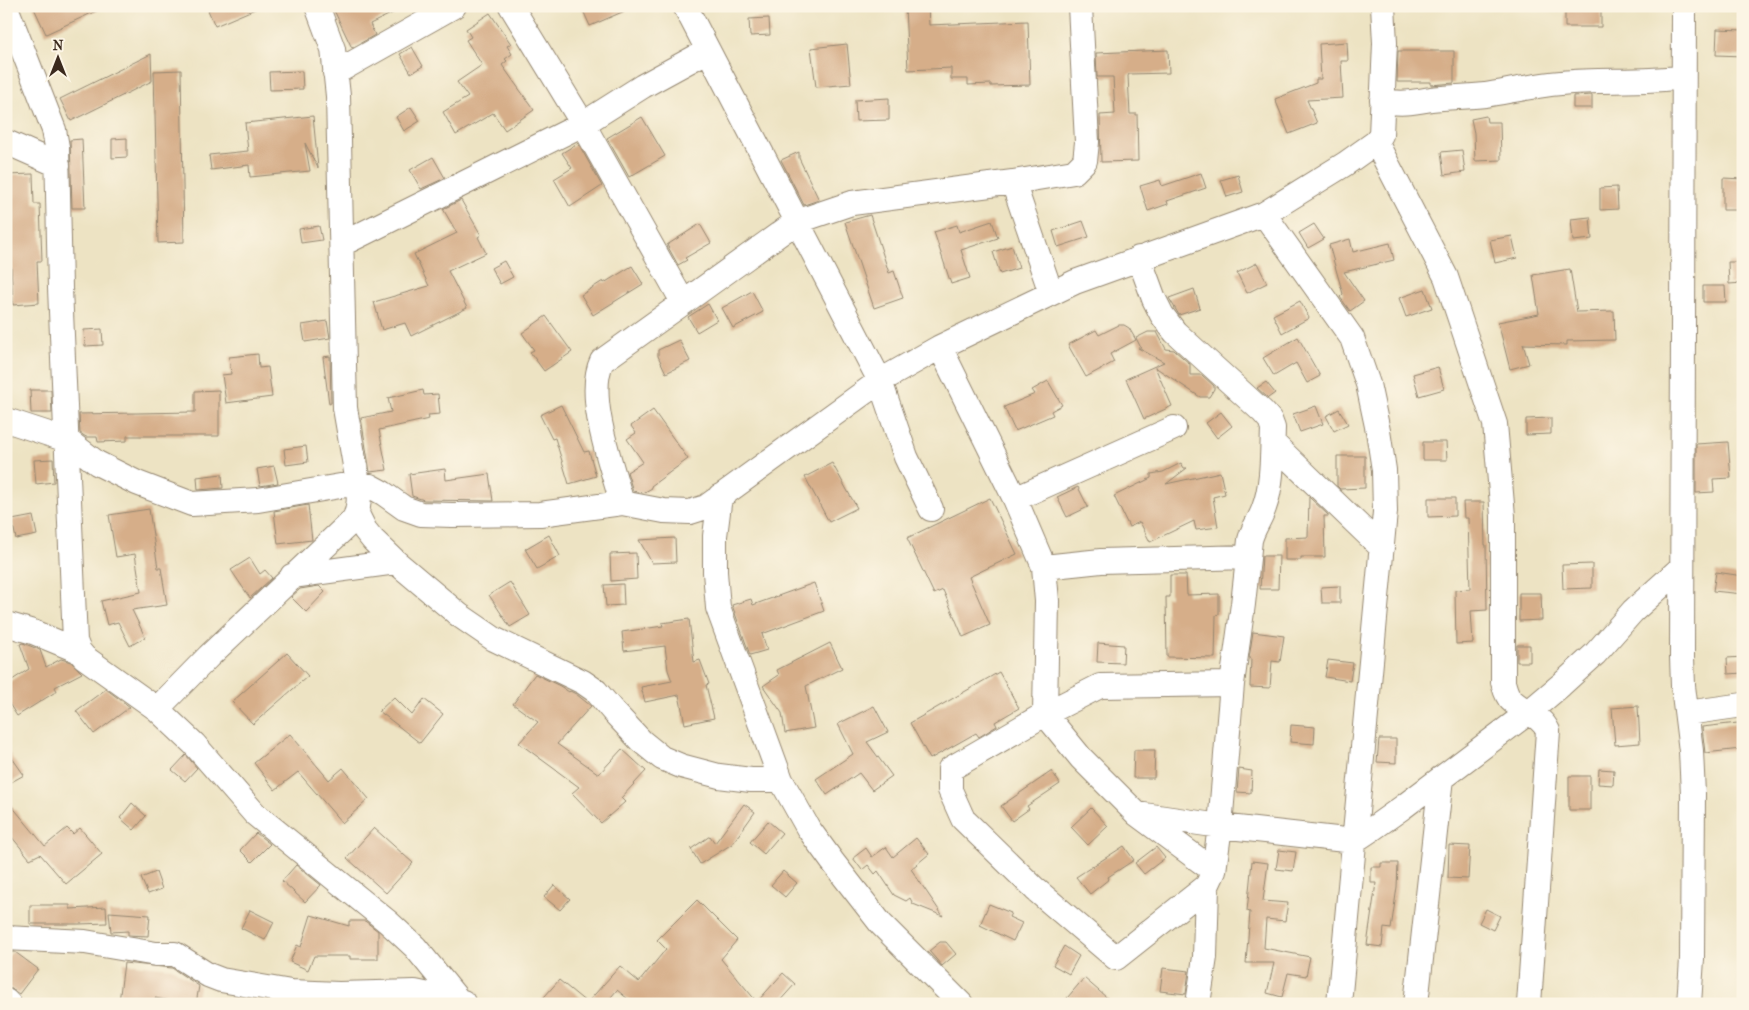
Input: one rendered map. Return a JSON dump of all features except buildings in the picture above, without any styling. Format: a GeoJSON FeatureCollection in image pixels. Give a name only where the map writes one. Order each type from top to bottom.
{"type":"FeatureCollection","features":[{"type":"Feature","properties":{"kind":"street"},"geometry":{"type":"LineString","coordinates":[[157,709],[208,656],[354,519],[357,514],[358,483],[345,408],[338,96],[332,49],[317,6]]}},
{"type":"Feature","properties":{"kind":"street"},"geometry":{"type":"LineString","coordinates":[[335,74],[454,6]]}},
{"type":"Feature","properties":{"kind":"street"},"geometry":{"type":"LineString","coordinates":[[511,6],[583,124],[683,302]]}},
{"type":"Feature","properties":{"kind":"street"},"geometry":{"type":"LineString","coordinates":[[685,6],[880,381],[906,456],[931,509]]}},
{"type":"Feature","properties":{"kind":"street"},"geometry":{"type":"LineString","coordinates":[[622,503],[599,417],[596,381],[602,360],[796,222],[852,203],[1014,182],[1074,172],[1085,161],[1086,142],[1080,6]]}},
{"type":"Feature","properties":{"kind":"street"},"geometry":{"type":"LineString","coordinates":[[6,420],[67,440],[97,463],[137,482],[192,504],[258,500],[358,483],[370,486],[384,493],[404,508],[421,514],[540,514],[622,503],[664,511],[690,512],[706,507],[880,381],[940,347],[1075,282],[1264,214],[1345,164],[1376,142],[1382,126],[1385,43],[1384,6]]}},
{"type":"Feature","properties":{"kind":"street"},"geometry":{"type":"LineString","coordinates":[[1684,6],[1682,657],[1683,686],[1691,751],[1692,794],[1692,959],[1689,1004]]}},
{"type":"Feature","properties":{"kind":"street"},"geometry":{"type":"LineString","coordinates":[[6,7],[54,130],[58,165],[60,288],[75,641],[79,651],[84,657],[157,709],[194,744],[255,814],[388,922],[415,947],[463,1002]]}},
{"type":"Feature","properties":{"kind":"street"},"geometry":{"type":"LineString","coordinates":[[342,244],[583,124],[643,86],[707,51]]}},
{"type":"Feature","properties":{"kind":"street"},"geometry":{"type":"LineString","coordinates":[[1382,100],[1394,104],[1485,95],[1546,84],[1587,81],[1653,81],[1683,76]]}},
{"type":"Feature","properties":{"kind":"street"},"geometry":{"type":"LineString","coordinates":[[13,146],[54,130]]}},
{"type":"Feature","properties":{"kind":"street"},"geometry":{"type":"LineString","coordinates":[[1376,142],[1446,277],[1495,424],[1503,516],[1503,682],[1506,693],[1512,701],[1545,724],[1549,739],[1529,1004]]}},
{"type":"Feature","properties":{"kind":"street"},"geometry":{"type":"LineString","coordinates":[[13,146],[58,165]]}},
{"type":"Feature","properties":{"kind":"street"},"geometry":{"type":"LineString","coordinates":[[1014,182],[1051,293]]}},
{"type":"Feature","properties":{"kind":"street"},"geometry":{"type":"LineString","coordinates":[[1264,214],[1352,338],[1368,384],[1384,470],[1386,512],[1339,1004]]}},
{"type":"Feature","properties":{"kind":"street"},"geometry":{"type":"LineString","coordinates":[[1139,258],[1154,299],[1162,315],[1175,332],[1270,420],[1273,428],[1267,495],[1264,510],[1252,530],[1248,558],[1244,604],[1232,684],[1220,826],[1211,878],[1205,957],[1198,1004]]}},
{"type":"Feature","properties":{"kind":"street"},"geometry":{"type":"LineString","coordinates":[[940,347],[1015,499],[1044,567],[1047,600],[1044,714],[1081,758],[1136,814],[1211,878]]}},
{"type":"Feature","properties":{"kind":"street"},"geometry":{"type":"LineString","coordinates":[[1015,499],[1174,428]]}},
{"type":"Feature","properties":{"kind":"street"},"geometry":{"type":"LineString","coordinates":[[1273,443],[1382,548]]}},
{"type":"Feature","properties":{"kind":"street"},"geometry":{"type":"LineString","coordinates":[[720,496],[715,536],[718,608],[781,780],[808,828],[875,916],[961,1004]]}},
{"type":"Feature","properties":{"kind":"street"},"geometry":{"type":"LineString","coordinates":[[357,514],[373,540],[459,615],[494,639],[583,682],[596,691],[642,741],[662,758],[681,766],[718,776],[752,780],[781,780]]}},
{"type":"Feature","properties":{"kind":"street"},"geometry":{"type":"LineString","coordinates":[[1044,567],[1101,561],[1248,558]]}},
{"type":"Feature","properties":{"kind":"street"},"geometry":{"type":"LineString","coordinates":[[292,576],[396,562]]}},
{"type":"Feature","properties":{"kind":"street"},"geometry":{"type":"LineString","coordinates":[[1136,814],[1220,826],[1354,840],[1375,827],[1529,712],[1595,654],[1633,611],[1682,567]]}},
{"type":"Feature","properties":{"kind":"street"},"geometry":{"type":"LineString","coordinates":[[6,624],[33,632],[79,651]]}},
{"type":"Feature","properties":{"kind":"street"},"geometry":{"type":"LineString","coordinates":[[1211,878],[1116,958],[1035,889],[962,818],[950,790],[950,769],[1044,714],[1100,686],[1232,684]]}},
{"type":"Feature","properties":{"kind":"street"},"geometry":{"type":"LineString","coordinates":[[1687,713],[1743,705]]}},
{"type":"Feature","properties":{"kind":"street"},"geometry":{"type":"LineString","coordinates":[[1416,1004],[1440,778]]}},
{"type":"Feature","properties":{"kind":"street"},"geometry":{"type":"LineString","coordinates":[[6,938],[85,942],[133,950],[175,954],[208,975],[221,980],[292,992],[339,994],[415,992],[463,1002]]}}]}
